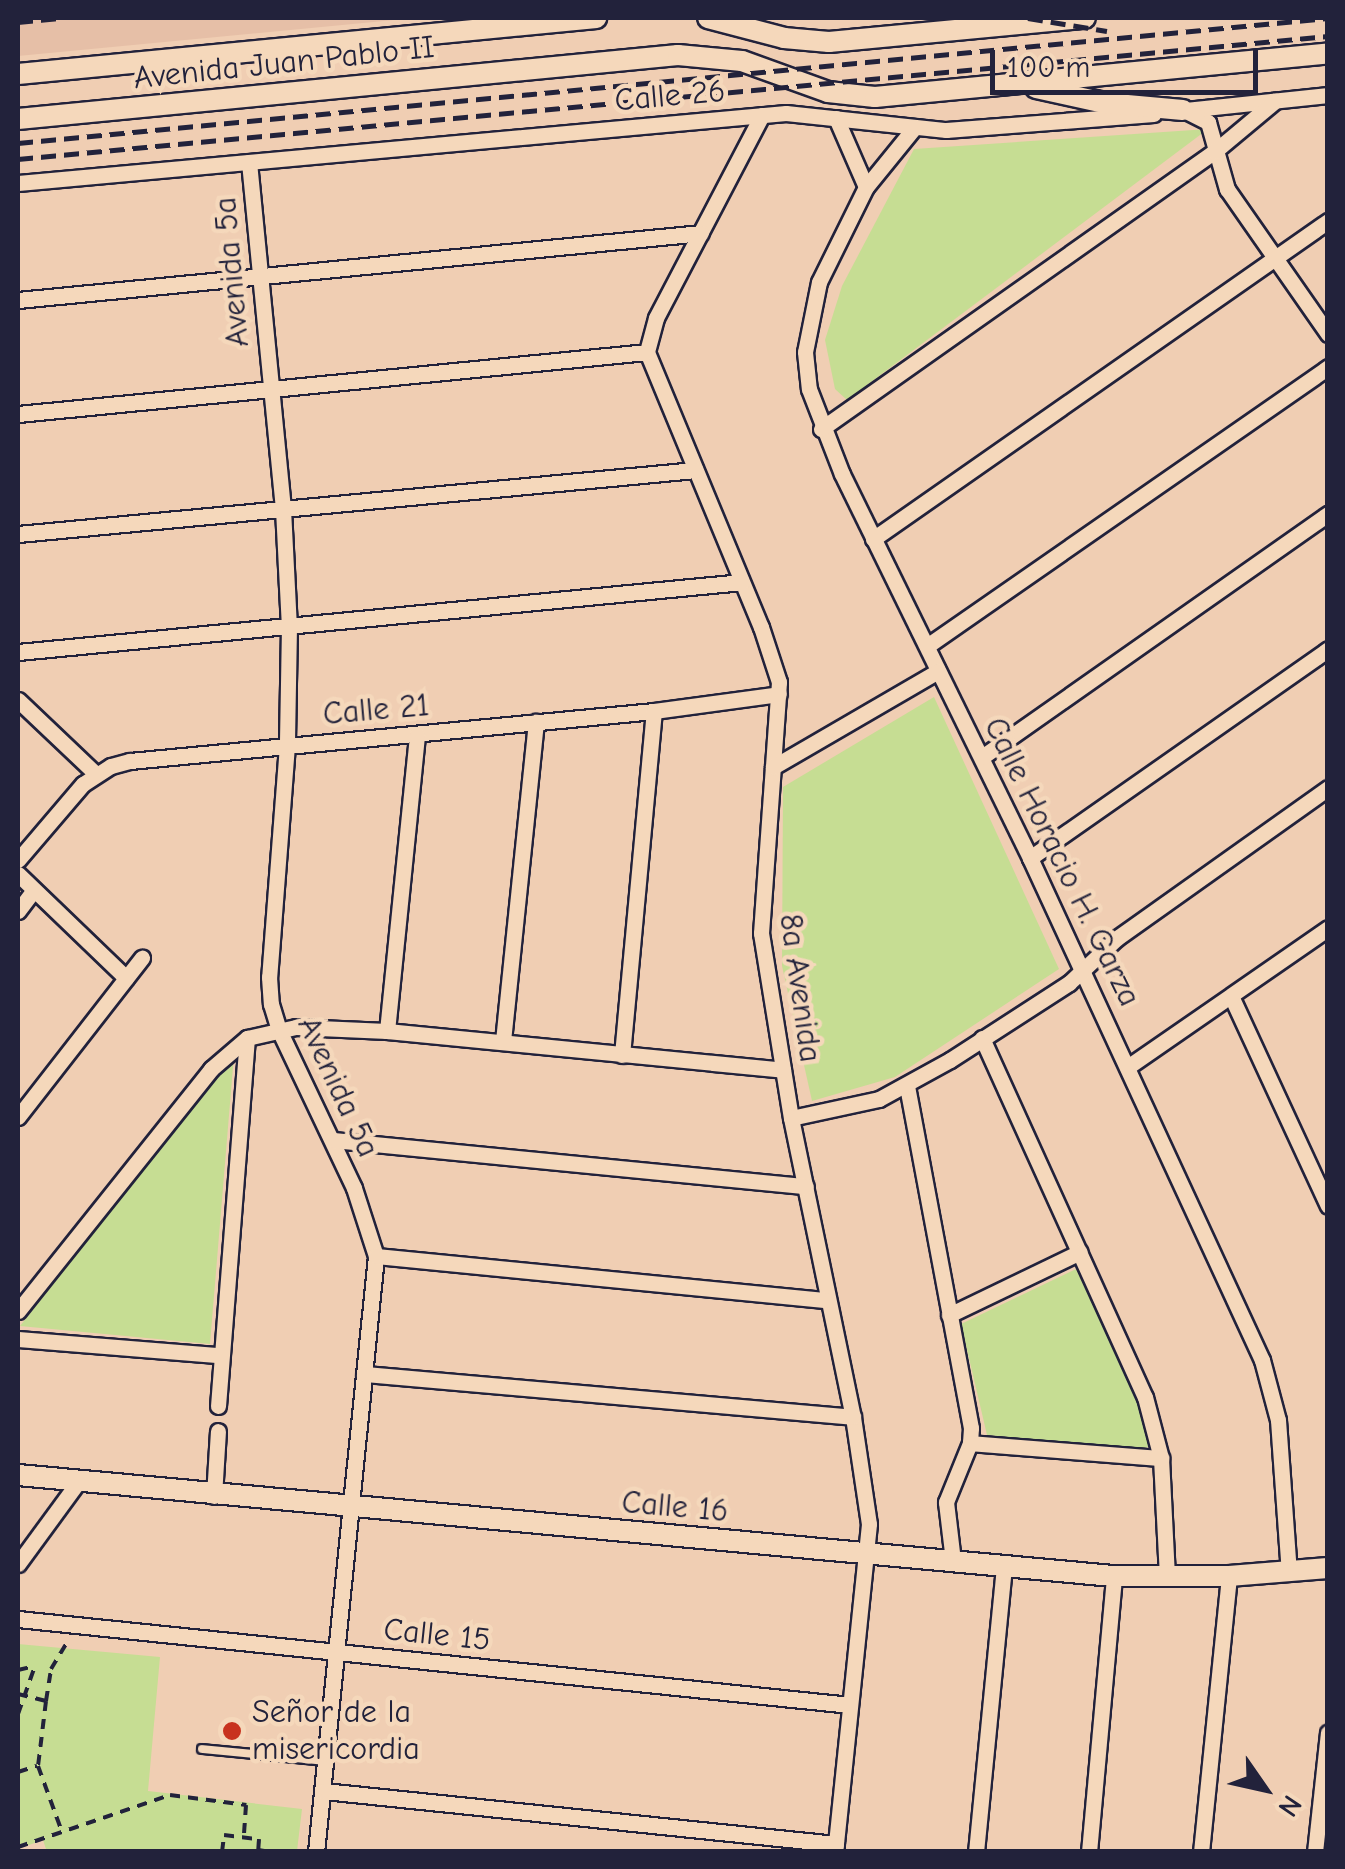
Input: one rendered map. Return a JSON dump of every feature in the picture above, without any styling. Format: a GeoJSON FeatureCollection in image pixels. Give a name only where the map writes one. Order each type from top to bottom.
{"type":"FeatureCollection","features":[{"type":"Feature","properties":{"kind":"main road","name":"Avenida Juan Pablo II"},"geometry":{"type":"LineString","coordinates":[[18,74],[596,18]]}},
{"type":"Feature","properties":{"kind":"main road"},"geometry":{"type":"LineString","coordinates":[[708,18],[784,38],[830,42],[1085,18]]}},
{"type":"Feature","properties":{"kind":"main road","name":"Avenida Juan Pablo II"},"geometry":{"type":"LineString","coordinates":[[18,119],[678,55],[742,61],[850,96],[1020,84],[1328,52]]}},
{"type":"Feature","properties":{"kind":"main road"},"geometry":{"type":"LineString","coordinates":[[1020,84],[1105,103],[1183,110]]}},
{"type":"Feature","properties":{"kind":"main road","name":"Calle 16"},"geometry":{"type":"LineString","coordinates":[[18,1474],[214,1496],[1114,1576],[1229,1576],[1328,1568]]}},
{"type":"Feature","properties":{"kind":"street","name":"Calle 26"},"geometry":{"type":"LineString","coordinates":[[18,183],[762,115],[836,118],[914,128],[1101,121],[1328,96]]}},
{"type":"Feature","properties":{"kind":"street"},"geometry":{"type":"LineString","coordinates":[[821,429],[1214,152],[1275,101]]}},
{"type":"Feature","properties":{"kind":"street"},"geometry":{"type":"LineString","coordinates":[[1183,110],[1208,122],[1226,189],[1328,334]]}},
{"type":"Feature","properties":{"kind":"street"},"geometry":{"type":"LineString","coordinates":[[18,414],[647,352],[656,318],[762,115]]}},
{"type":"Feature","properties":{"kind":"street"},"geometry":{"type":"LineString","coordinates":[[836,118],[866,187]]}},
{"type":"Feature","properties":{"kind":"street","name":"Calle Horacio H. Garza"},"geometry":{"type":"LineString","coordinates":[[914,128],[866,187],[825,269],[809,319],[805,352],[809,388],[821,429],[1129,1066],[1272,1388],[1289,1572]]}},
{"type":"Feature","properties":{"kind":"street","name":"Avenida 5a"},"geometry":{"type":"LineString","coordinates":[[249,162],[283,509],[290,626],[287,745],[269,976],[278,1030],[333,1140],[376,1256],[316,1852]]}},
{"type":"Feature","properties":{"kind":"street"},"geometry":{"type":"LineString","coordinates":[[873,539],[1328,220]]}},
{"type":"Feature","properties":{"kind":"street"},"geometry":{"type":"LineString","coordinates":[[18,300],[701,233]]}},
{"type":"Feature","properties":{"kind":"street","name":"8a Avenida"},"geometry":{"type":"LineString","coordinates":[[647,352],[776,667],[779,694],[761,933],[791,1118],[853,1417],[867,1501],[870,1553],[836,1848]]}},
{"type":"Feature","properties":{"kind":"street"},"geometry":{"type":"LineString","coordinates":[[927,646],[1328,367]]}},
{"type":"Feature","properties":{"kind":"street"},"geometry":{"type":"LineString","coordinates":[[18,534],[695,470]]}},
{"type":"Feature","properties":{"kind":"street"},"geometry":{"type":"LineString","coordinates":[[982,757],[1328,514]]}},
{"type":"Feature","properties":{"kind":"street"},"geometry":{"type":"LineString","coordinates":[[18,652],[742,582]]}},
{"type":"Feature","properties":{"kind":"street"},"geometry":{"type":"LineString","coordinates":[[1030,858],[1328,649]]}},
{"type":"Feature","properties":{"kind":"street"},"geometry":{"type":"LineString","coordinates":[[773,766],[938,671]]}},
{"type":"Feature","properties":{"kind":"street","name":"Calle 21"},"geometry":{"type":"LineString","coordinates":[[96,774],[130,762],[654,711],[779,694]]}},
{"type":"Feature","properties":{"kind":"street"},"geometry":{"type":"LineString","coordinates":[[18,700],[96,774],[18,860]]}},
{"type":"Feature","properties":{"kind":"street"},"geometry":{"type":"LineString","coordinates":[[622,1055],[654,711]]}},
{"type":"Feature","properties":{"kind":"street"},"geometry":{"type":"LineString","coordinates":[[503,1040],[536,722]]}},
{"type":"Feature","properties":{"kind":"street"},"geometry":{"type":"LineString","coordinates":[[387,1030],[417,735]]}},
{"type":"Feature","properties":{"kind":"street"},"geometry":{"type":"LineString","coordinates":[[791,1118],[861,1105],[907,1086],[1083,971],[1117,938],[1328,788]]}},
{"type":"Feature","properties":{"kind":"street"},"geometry":{"type":"LineString","coordinates":[[18,874],[126,978]]}},
{"type":"Feature","properties":{"kind":"street"},"geometry":{"type":"LineString","coordinates":[[18,911],[34,890]]}},
{"type":"Feature","properties":{"kind":"street"},"geometry":{"type":"LineString","coordinates":[[1129,1066],[1325,935]]}},
{"type":"Feature","properties":{"kind":"street"},"geometry":{"type":"LineString","coordinates":[[18,1117],[142,958]]}},
{"type":"Feature","properties":{"kind":"street"},"geometry":{"type":"LineString","coordinates":[[1231,996],[1328,1206]]}},
{"type":"Feature","properties":{"kind":"street"},"geometry":{"type":"LineString","coordinates":[[18,1311],[211,1068],[247,1038],[278,1030],[387,1030],[783,1070]]}},
{"type":"Feature","properties":{"kind":"street"},"geometry":{"type":"LineString","coordinates":[[218,1406],[219,1354],[247,1038]]}},
{"type":"Feature","properties":{"kind":"street"},"geometry":{"type":"LineString","coordinates":[[982,1038],[1140,1383],[1161,1458],[1166,1577]]}},
{"type":"Feature","properties":{"kind":"street"},"geometry":{"type":"LineString","coordinates":[[907,1086],[968,1408],[970,1443],[946,1502],[953,1560]]}},
{"type":"Feature","properties":{"kind":"street"},"geometry":{"type":"LineString","coordinates":[[333,1140],[806,1186]]}},
{"type":"Feature","properties":{"kind":"street"},"geometry":{"type":"LineString","coordinates":[[949,1315],[1080,1252]]}},
{"type":"Feature","properties":{"kind":"street"},"geometry":{"type":"LineString","coordinates":[[376,1256],[827,1300]]}},
{"type":"Feature","properties":{"kind":"street"},"geometry":{"type":"LineString","coordinates":[[18,1339],[219,1354]]}},
{"type":"Feature","properties":{"kind":"street"},"geometry":{"type":"LineString","coordinates":[[364,1374],[853,1417]]}},
{"type":"Feature","properties":{"kind":"street"},"geometry":{"type":"LineString","coordinates":[[214,1496],[218,1431]]}},
{"type":"Feature","properties":{"kind":"street"},"geometry":{"type":"LineString","coordinates":[[970,1443],[1161,1458]]}},
{"type":"Feature","properties":{"kind":"street"},"geometry":{"type":"LineString","coordinates":[[18,1564],[78,1482]]}},
{"type":"Feature","properties":{"kind":"street"},"geometry":{"type":"LineString","coordinates":[[976,1852],[1004,1568]]}},
{"type":"Feature","properties":{"kind":"street"},"geometry":{"type":"LineString","coordinates":[[1090,1852],[1114,1576]]}},
{"type":"Feature","properties":{"kind":"street"},"geometry":{"type":"LineString","coordinates":[[1201,1852],[1229,1576]]}},
{"type":"Feature","properties":{"kind":"street","name":"Calle 15"},"geometry":{"type":"LineString","coordinates":[[18,1619],[850,1705]]}},
{"type":"Feature","properties":{"kind":"street"},"geometry":{"type":"LineString","coordinates":[[1314,1852],[1328,1733]]}},
{"type":"Feature","properties":{"kind":"street"},"geometry":{"type":"LineString","coordinates":[[324,1791],[836,1848]]}},
{"type":"Feature","properties":{"kind":"lane"},"geometry":{"type":"LineString","coordinates":[[202,1748],[327,1760]]}},
{"type":"Feature","properties":{"kind":"path"},"geometry":{"type":"LineString","coordinates":[[62,1832],[38,1766],[51,1670],[66,1647],[72,1624]]}},
{"type":"Feature","properties":{"kind":"path"},"geometry":{"type":"LineString","coordinates":[[18,1670],[35,1666],[21,1695],[18,1714]]}},
{"type":"Feature","properties":{"kind":"path"},"geometry":{"type":"LineString","coordinates":[[21,1695],[46,1702]]}},
{"type":"Feature","properties":{"kind":"path"},"geometry":{"type":"LineString","coordinates":[[18,1772],[38,1766]]}},
{"type":"Feature","properties":{"kind":"path"},"geometry":{"type":"LineString","coordinates":[[18,1847],[170,1795],[246,1804],[244,1838]]}},
{"type":"Feature","properties":{"kind":"path"},"geometry":{"type":"LineString","coordinates":[[222,1852],[224,1835],[258,1840],[258,1851],[271,1852]]}},
{"type":"Feature","properties":{"kind":"shaded area"},"geometry":{"type":"Polygon","coordinates":[[[18,18],[415,18],[18,56],[18,18]]]}},
{"type":"Feature","properties":{"kind":"green space"},"geometry":{"type":"Polygon","coordinates":[[[1208,129],[847,400],[835,389],[825,340],[842,286],[914,149],[1208,129]]]}},
{"type":"Feature","properties":{"kind":"green space"},"geometry":{"type":"Polygon","coordinates":[[[934,697],[1059,969],[895,1077],[812,1101],[782,966],[783,787],[934,697]]]}},
{"type":"Feature","properties":{"kind":"green space"},"geometry":{"type":"Polygon","coordinates":[[[234,1055],[210,1344],[20,1326],[234,1055]]]}},
{"type":"Feature","properties":{"kind":"green space"},"geometry":{"type":"Polygon","coordinates":[[[1076,1269],[1134,1391],[1150,1438],[1148,1447],[1140,1450],[987,1435],[961,1324],[1076,1269]]]}},
{"type":"Feature","properties":{"kind":"green space"},"geometry":{"type":"Polygon","coordinates":[[[18,1644],[160,1657],[148,1791],[302,1809],[297,1851],[47,1852],[43,1840],[18,1849],[18,1644]]]}},
{"type":"Feature","properties":{"kind":"railway"},"geometry":{"type":"LineString","coordinates":[[18,22],[60,18]]}},
{"type":"Feature","properties":{"kind":"railway"},"geometry":{"type":"LineString","coordinates":[[1028,18],[1107,31]]}},
{"type":"Feature","properties":{"kind":"railway"},"geometry":{"type":"LineString","coordinates":[[18,143],[1328,18]]}},
{"type":"Feature","properties":{"kind":"railway"},"geometry":{"type":"LineString","coordinates":[[18,159],[1328,36]]}},
{"type":"Feature","properties":{"kind":"place","name":"Señor de la misericordia"},"geometry":{"type":"Point","coordinates":[232,1731]}}]}
